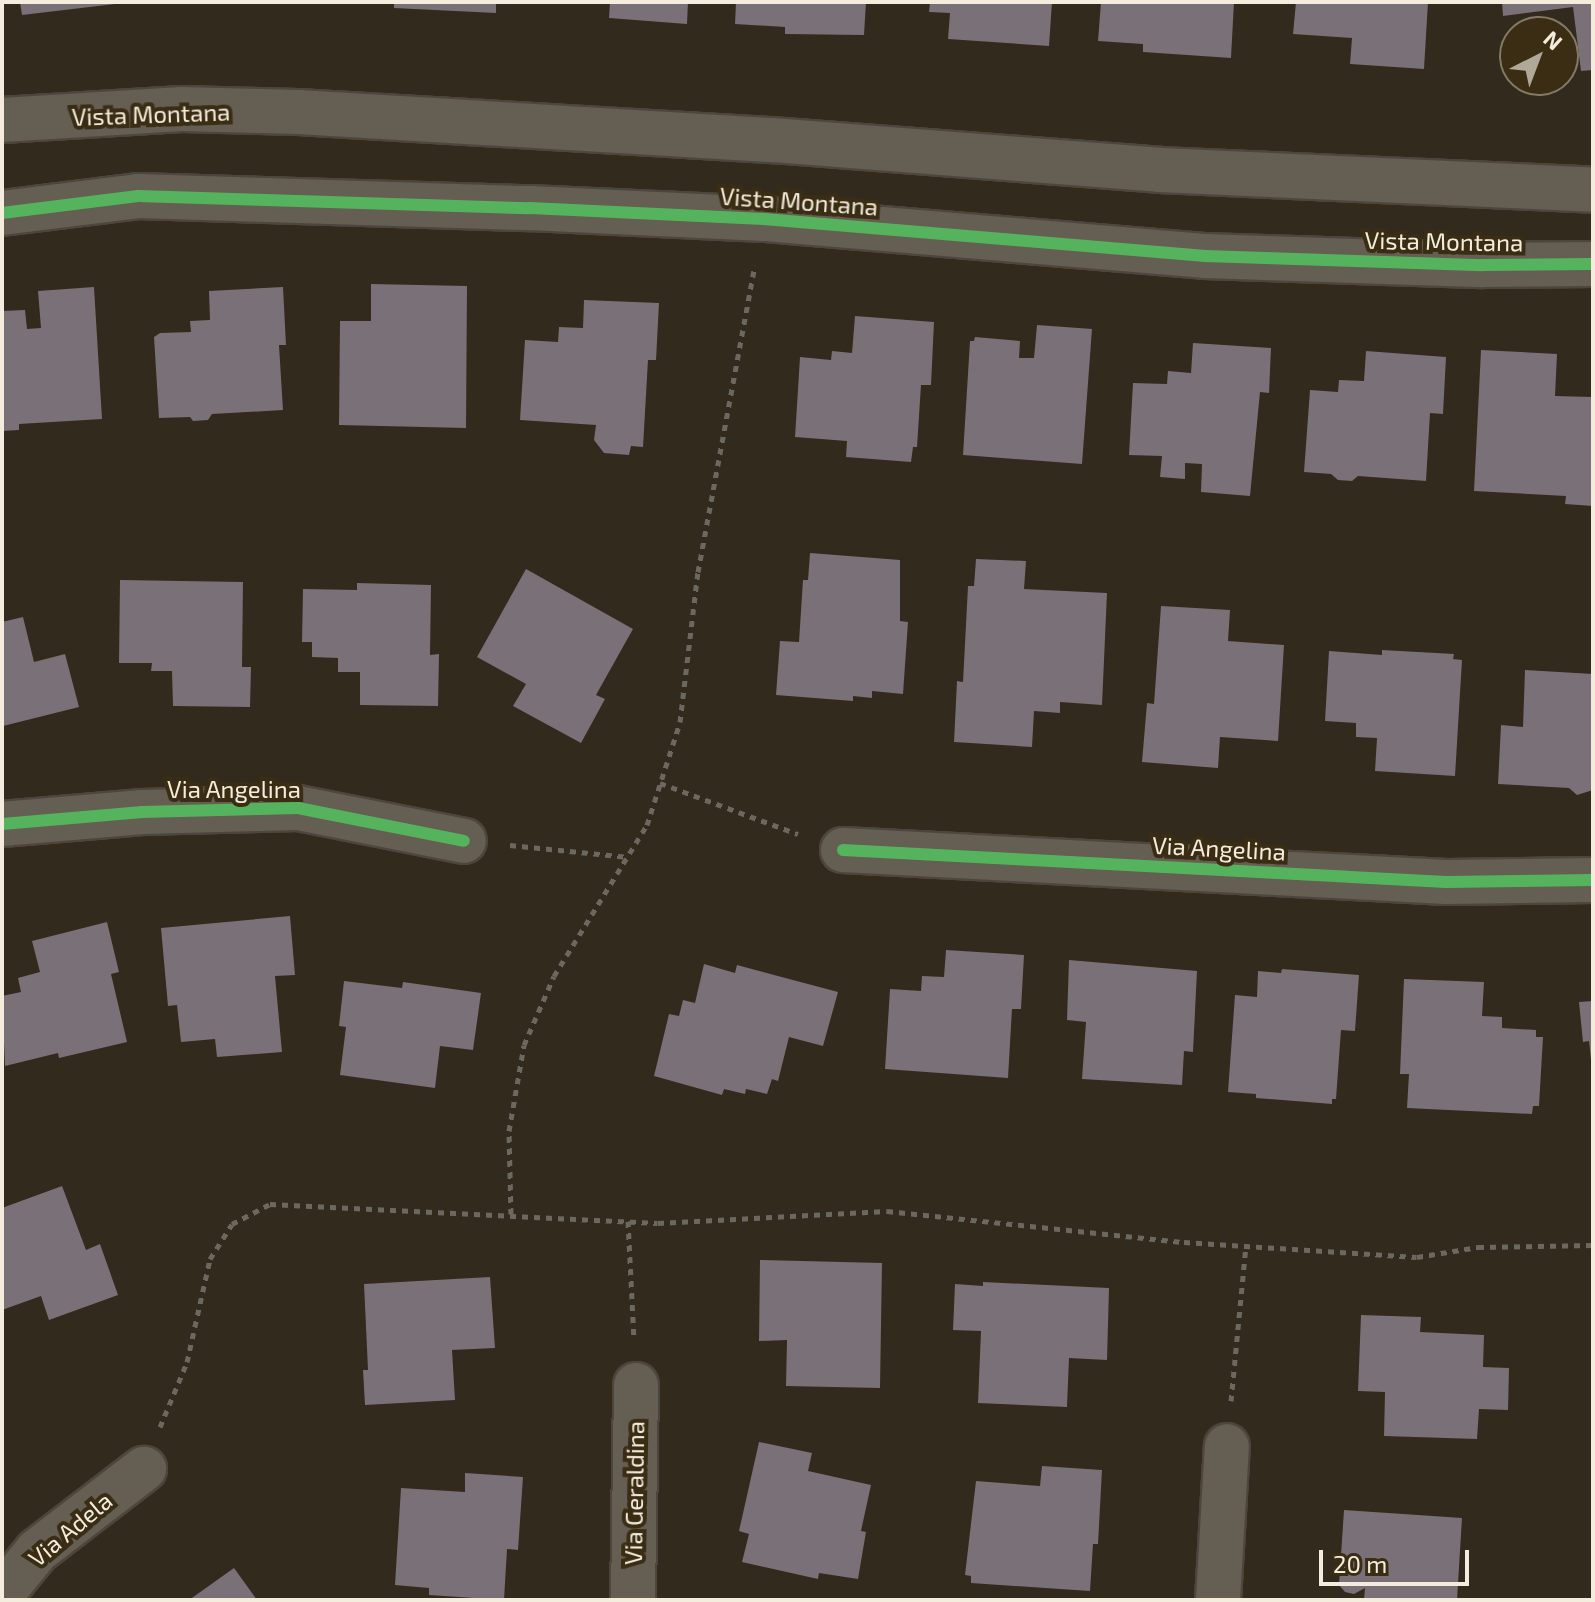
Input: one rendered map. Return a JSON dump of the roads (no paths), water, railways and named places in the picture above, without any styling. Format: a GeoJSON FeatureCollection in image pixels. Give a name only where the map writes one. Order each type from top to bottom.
{"type":"FeatureCollection","features":[{"type":"Feature","properties":{"kind":"street","name":"Vista Montana"},"geometry":{"type":"LineString","coordinates":[[2,120],[182,109],[298,112],[773,140],[1160,170],[1593,190]]}},
{"type":"Feature","properties":{"kind":"street","name":"Vista Montana"},"geometry":{"type":"LineString","coordinates":[[2,213],[138,196],[530,208],[764,219],[1205,256],[1483,265],[1593,264]]}},
{"type":"Feature","properties":{"kind":"street","name":"Via Angelina"},"geometry":{"type":"LineString","coordinates":[[2,824],[142,812],[298,808],[464,841]]}},
{"type":"Feature","properties":{"kind":"street","name":"Via Angelina"},"geometry":{"type":"LineString","coordinates":[[843,850],[1446,882],[1593,880]]}},
{"type":"Feature","properties":{"kind":"street","name":"Via Geraldina"},"geometry":{"type":"LineString","coordinates":[[633,1600],[636,1385]]}},
{"type":"Feature","properties":{"kind":"street"},"geometry":{"type":"LineString","coordinates":[[1218,1600],[1227,1446]]}},
{"type":"Feature","properties":{"kind":"street","name":"Via Adela"},"geometry":{"type":"LineString","coordinates":[[2,1594],[37,1551],[144,1469]]}}]}
